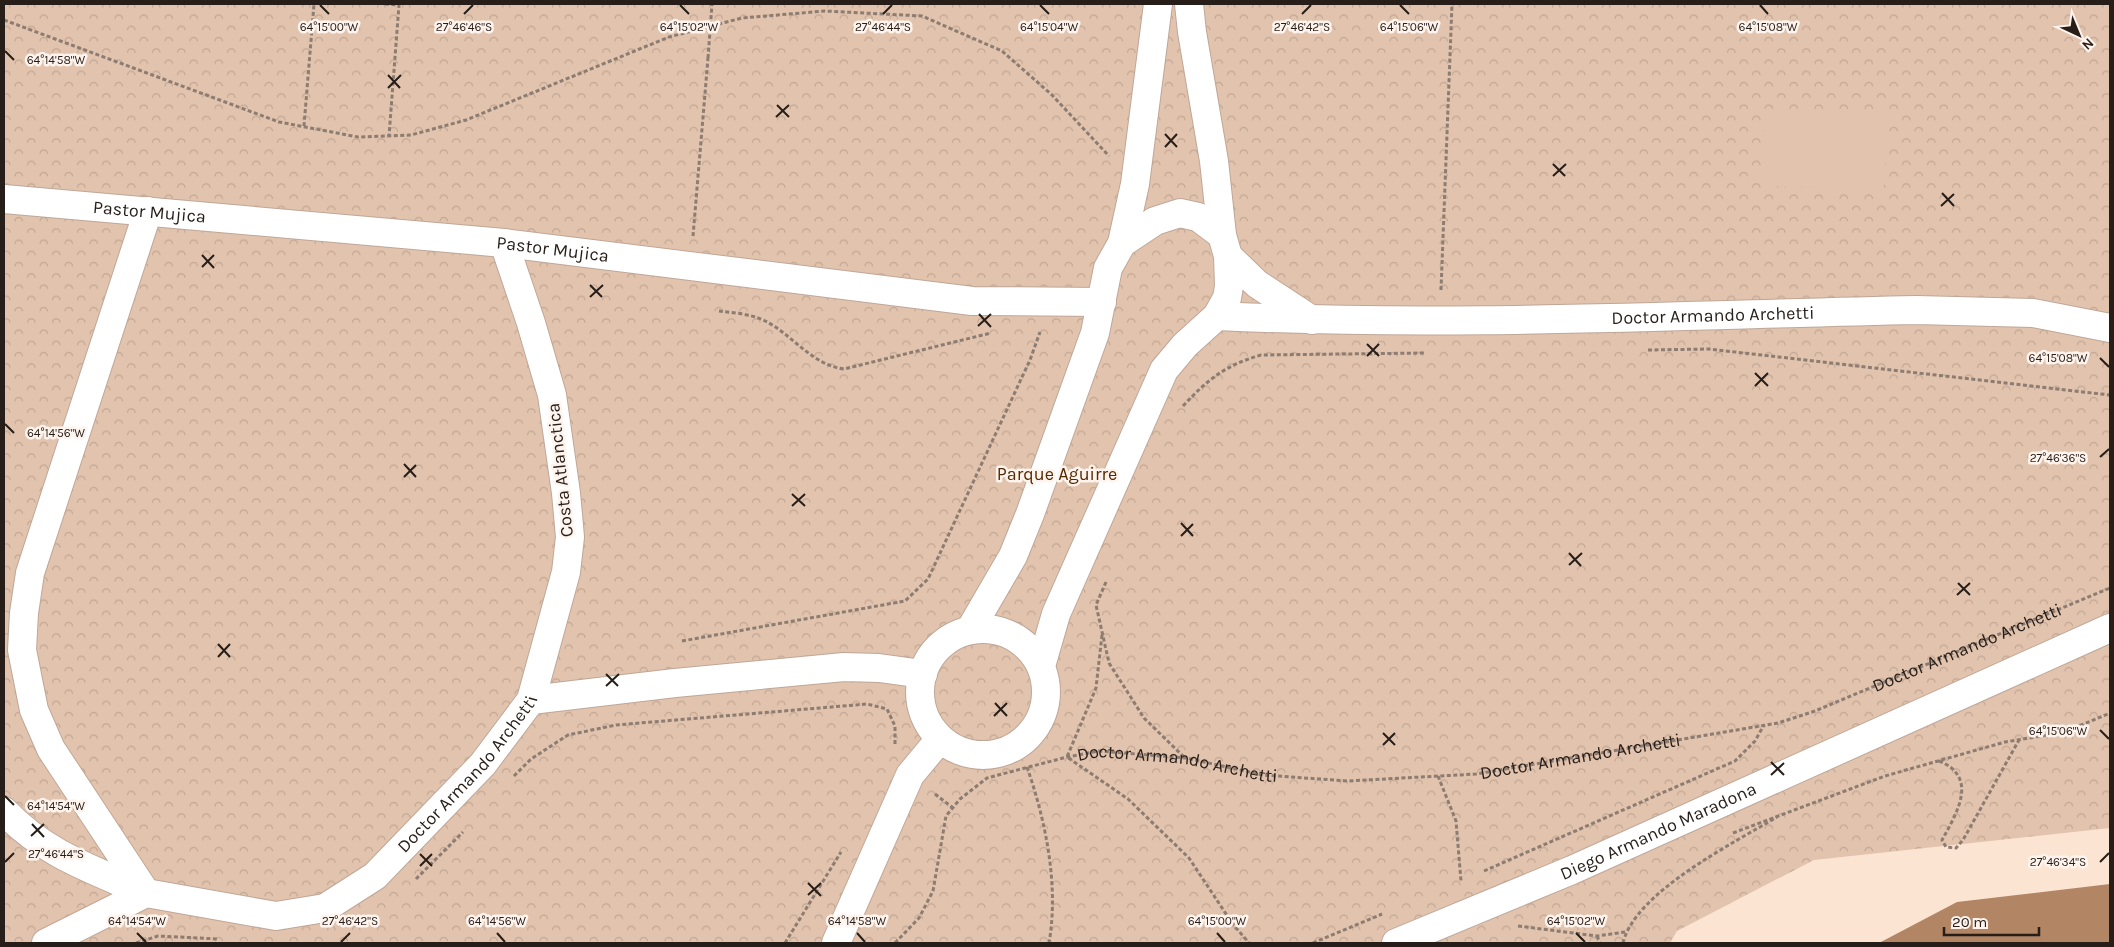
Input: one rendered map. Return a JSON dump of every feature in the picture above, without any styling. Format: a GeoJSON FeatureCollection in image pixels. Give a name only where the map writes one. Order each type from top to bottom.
{"type":"FeatureCollection","features":[{"type":"Feature","properties":{"kind":"street"},"geometry":{"type":"LineString","coordinates":[[970,630],[1013,556],[1095,333],[1108,268],[1122,243],[1134,184],[1158,4]]}},
{"type":"Feature","properties":{"kind":"street"},"geometry":{"type":"LineString","coordinates":[[1041,666],[1056,614],[1164,370],[1185,345],[1217,316],[1227,298],[1229,286],[1225,246],[1214,161],[1189,4]]}},
{"type":"Feature","properties":{"kind":"street","name":"Pastor Mujica"},"geometry":{"type":"LineString","coordinates":[[4,198],[504,243],[972,301],[1102,302]]}},
{"type":"Feature","properties":{"kind":"street"},"geometry":{"type":"LineString","coordinates":[[46,943],[146,894],[51,749],[34,710],[22,650],[24,613],[30,573],[148,211]]}},
{"type":"Feature","properties":{"kind":"street"},"geometry":{"type":"LineString","coordinates":[[1122,243],[1155,220],[1180,213],[1198,217],[1257,284],[1313,321]]}},
{"type":"Feature","properties":{"kind":"street","name":"Costa Atlanctica"},"geometry":{"type":"LineString","coordinates":[[504,243],[531,322],[552,395],[566,493],[570,537],[566,572],[530,700]]}},
{"type":"Feature","properties":{"kind":"street","name":"Doctor Armando Archetti"},"geometry":{"type":"LineString","coordinates":[[1217,316],[1313,321],[1439,321],[1916,310],[1994,310],[2033,313],[2110,328]]}},
{"type":"Feature","properties":{"kind":"street","name":"Diego Armando Maradona"},"geometry":{"type":"LineString","coordinates":[[1396,943],[1572,870],[2110,628]]}},
{"type":"Feature","properties":{"kind":"street"},"geometry":{"type":"LineString","coordinates":[[991,629],[1012,635],[1030,648],[1041,666],[1047,685],[1046,705],[1032,733],[1021,744],[1001,753],[980,756],[958,751],[940,739],[929,725],[922,709],[920,692],[922,674],[940,646],[954,636],[970,630],[991,629]]}},
{"type":"Feature","properties":{"kind":"street","name":"Doctor Armando Archetti"},"geometry":{"type":"LineString","coordinates":[[4,811],[30,836],[54,853],[146,894],[276,916],[325,908],[382,869],[483,764],[530,700],[676,683],[844,667],[879,668],[922,674]]}},
{"type":"Feature","properties":{"kind":"street"},"geometry":{"type":"LineString","coordinates":[[836,943],[910,775],[940,739]]}},
{"type":"Feature","properties":{"kind":"path"},"geometry":{"type":"LineString","coordinates":[[304,126],[314,4]]}},
{"type":"Feature","properties":{"kind":"path"},"geometry":{"type":"LineString","coordinates":[[385,4],[399,5],[389,136]]}},
{"type":"Feature","properties":{"kind":"path"},"geometry":{"type":"LineString","coordinates":[[694,233],[712,4]]}},
{"type":"Feature","properties":{"kind":"path"},"geometry":{"type":"LineString","coordinates":[[1439,321],[1452,4]]}},
{"type":"Feature","properties":{"kind":"path"},"geometry":{"type":"LineString","coordinates":[[4,20],[279,122],[358,137],[411,135],[466,120],[668,37],[742,18],[825,11],[922,16],[1002,51],[1052,95],[1134,184]]}},
{"type":"Feature","properties":{"kind":"path"},"geometry":{"type":"LineString","coordinates":[[719,311],[744,315],[768,322],[819,361],[831,367],[844,369],[998,332]]}},
{"type":"Feature","properties":{"kind":"path"},"geometry":{"type":"LineString","coordinates":[[682,641],[905,601],[928,579],[1030,360],[1040,332],[1033,329]]}},
{"type":"Feature","properties":{"kind":"path"},"geometry":{"type":"LineString","coordinates":[[1639,350],[1709,349],[2110,394]]}},
{"type":"Feature","properties":{"kind":"path"},"geometry":{"type":"LineString","coordinates":[[1177,412],[1200,387],[1235,363],[1261,355],[1430,353]]}},
{"type":"Feature","properties":{"kind":"path"},"geometry":{"type":"LineString","coordinates":[[1107,579],[1096,605],[1109,662],[1144,718],[1186,758]]}},
{"type":"Feature","properties":{"kind":"path","name":"Doctor Armando Archetti"},"geometry":{"type":"LineString","coordinates":[[895,943],[919,918],[933,892],[946,816],[960,799],[987,778],[1098,751],[1186,758],[1263,775],[1348,781],[1476,774],[1764,725],[1815,711],[2110,588]]}},
{"type":"Feature","properties":{"kind":"path"},"geometry":{"type":"LineString","coordinates":[[1102,632],[1096,688],[1067,757],[1128,799],[1189,858],[1232,923],[1249,943]]}},
{"type":"Feature","properties":{"kind":"path"},"geometry":{"type":"LineString","coordinates":[[511,780],[530,759],[568,735],[616,725],[867,704],[887,708],[895,726],[895,753]]}},
{"type":"Feature","properties":{"kind":"path"},"geometry":{"type":"LineString","coordinates":[[1724,837],[1885,776],[1938,760],[2019,740],[2065,732],[2110,714]]}},
{"type":"Feature","properties":{"kind":"path"},"geometry":{"type":"LineString","coordinates":[[1626,932],[1597,936],[1508,925],[1483,872],[1734,761],[1755,741],[1764,725]]}},
{"type":"Feature","properties":{"kind":"path"},"geometry":{"type":"LineString","coordinates":[[1938,760],[1951,766],[1960,780],[1962,799],[1942,840],[1946,847],[1956,848],[1963,840],[2019,740]]}},
{"type":"Feature","properties":{"kind":"path"},"geometry":{"type":"LineString","coordinates":[[1027,767],[1040,804],[1047,838],[1053,921],[1049,943]]}},
{"type":"Feature","properties":{"kind":"path"},"geometry":{"type":"LineString","coordinates":[[1438,776],[1456,820],[1461,881]]}},
{"type":"Feature","properties":{"kind":"path"},"geometry":{"type":"LineString","coordinates":[[1623,943],[1626,932],[1637,915],[1682,874],[1786,812]]}},
{"type":"Feature","properties":{"kind":"path"},"geometry":{"type":"LineString","coordinates":[[409,884],[425,873],[464,830]]}},
{"type":"Feature","properties":{"kind":"path"},"geometry":{"type":"LineString","coordinates":[[1452,885],[1468,878]]}},
{"type":"Feature","properties":{"kind":"path"},"geometry":{"type":"LineString","coordinates":[[1313,943],[1392,910]]}},
{"type":"Feature","properties":{"kind":"path"},"geometry":{"type":"LineString","coordinates":[[136,943],[158,936],[220,939]]}},
{"type":"Feature","properties":{"kind":"path"},"geometry":{"type":"LineString","coordinates":[[1597,936],[1600,943]]}},
{"type":"Feature","properties":{"kind":"green space","name":"Parque Aguirre"},"geometry":{"type":"Polygon","coordinates":[[[4,4],[2110,4],[2110,828],[1814,860],[1677,931],[1670,943],[4,943],[4,4]]]}},
{"type":"Feature","properties":{"kind":"green space"},"geometry":{"type":"Polygon","coordinates":[[[1765,109],[1887,113],[1884,190],[1763,186],[1765,109]]]}},
{"type":"Feature","properties":{"kind":"shaded area"},"geometry":{"type":"Polygon","coordinates":[[[2110,884],[2110,943],[1879,943],[1957,902],[2110,884]]]}}]}
